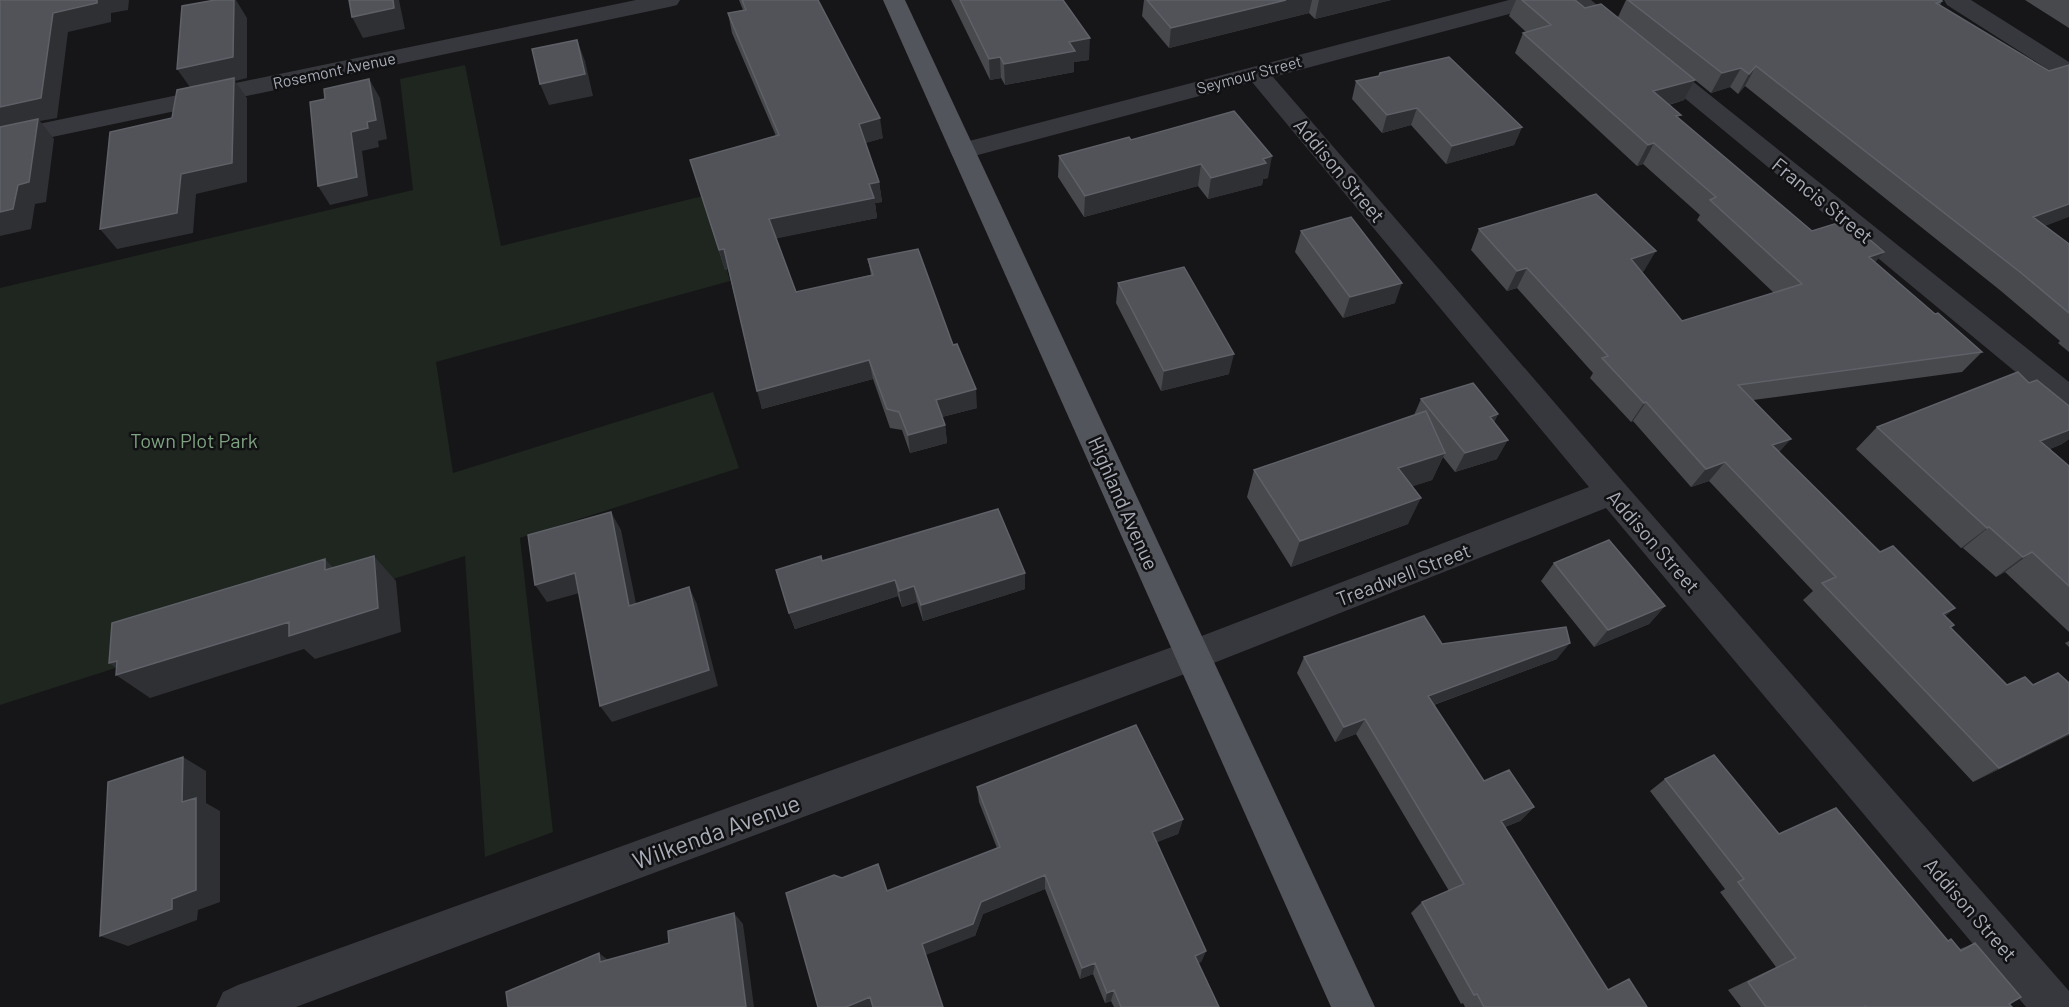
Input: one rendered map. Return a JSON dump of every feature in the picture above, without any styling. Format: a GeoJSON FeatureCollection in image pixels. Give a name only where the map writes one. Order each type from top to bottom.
{"type":"FeatureCollection","features":[{"type":"Feature","properties":{"kind":"main road","name":"Highland Avenue"},"geometry":{"type":"LineString","coordinates":[[894,0],[1353,1007]]}},
{"type":"Feature","properties":{"kind":"street","name":"Rosemont Avenue"},"geometry":{"type":"LineString","coordinates":[[0,140],[669,0]]}},
{"type":"Feature","properties":{"kind":"street","name":"Seymour Street"},"geometry":{"type":"LineString","coordinates":[[963,151],[1535,0]]}},
{"type":"Feature","properties":{"kind":"street","name":"Francis Street"},"geometry":{"type":"LineString","coordinates":[[1577,0],[2069,399]]}},
{"type":"Feature","properties":{"kind":"street"},"geometry":{"type":"LineString","coordinates":[[1955,0],[2069,72]]}},
{"type":"Feature","properties":{"kind":"street","name":"Addison Street"},"geometry":{"type":"LineString","coordinates":[[1257,72],[1612,492],[2054,1007]]}},
{"type":"Feature","properties":{"kind":"street","name":"Treadwell Street"},"geometry":{"type":"LineString","coordinates":[[1193,655],[1612,492]]}},
{"type":"Feature","properties":{"kind":"street","name":"Wilkenda Avenue"},"geometry":{"type":"LineString","coordinates":[[238,1007],[1193,655]]}},
{"type":"Feature","properties":{"kind":"green space","name":"Town Plot Park"},"geometry":{"type":"Polygon","coordinates":[[[465,65],[501,246],[707,195],[730,281],[436,362],[453,473],[713,392],[739,468],[520,538],[553,832],[485,857],[465,556],[0,705],[0,288],[413,190],[400,79],[465,65]]]}},
{"type":"Feature","properties":{"kind":"building"},"geometry":{"type":"Polygon","coordinates":[[[0,0],[97,0],[97,3],[53,13],[41,98],[0,107],[0,0]]]}},
{"type":"Feature","properties":{"kind":"building"},"geometry":{"type":"Polygon","coordinates":[[[215,0],[234,0],[233,57],[177,69],[182,6],[215,0]]]}},
{"type":"Feature","properties":{"kind":"building"},"geometry":{"type":"Polygon","coordinates":[[[349,0],[393,0],[394,8],[352,17],[349,0]]]}},
{"type":"Feature","properties":{"kind":"building"},"geometry":{"type":"Polygon","coordinates":[[[742,0],[818,0],[880,118],[859,124],[879,182],[869,184],[874,198],[769,219],[796,292],[873,275],[868,259],[918,249],[953,345],[957,344],[976,389],[936,400],[945,425],[908,435],[899,412],[887,409],[869,360],[757,391],[724,249],[719,250],[690,160],[779,135],[728,13],[746,10],[742,0]]]}},
{"type":"Feature","properties":{"kind":"building"},"geometry":{"type":"Polygon","coordinates":[[[960,0],[1063,0],[1090,38],[1069,42],[1075,51],[1004,64],[1000,57],[989,59],[960,0]]]}},
{"type":"Feature","properties":{"kind":"building"},"geometry":{"type":"Polygon","coordinates":[[[1147,0],[1286,0],[1171,28],[1147,0]]]}},
{"type":"Feature","properties":{"kind":"building"},"geometry":{"type":"Polygon","coordinates":[[[1522,0],[1575,0],[1585,8],[1601,4],[1695,80],[1653,91],[1681,115],[1676,116],[1812,231],[1847,220],[1884,252],[1869,257],[1982,352],[1738,385],[1791,439],[1772,445],[1880,552],[1893,546],[1955,608],[1943,614],[1954,625],[1950,627],[2007,685],[2025,677],[2033,685],[2058,673],[2069,683],[2069,733],[1999,768],[1822,583],[1836,577],[1725,462],[1706,469],[1646,402],[1644,403],[1602,358],[1608,356],[1527,268],[1517,271],[1479,229],[1596,194],[1656,251],[1631,259],[1682,321],[1802,284],[1710,200],[1716,197],[1654,143],[1648,145],[1523,33],[1551,25],[1522,0]]]}},
{"type":"Feature","properties":{"kind":"building"},"geometry":{"type":"Polygon","coordinates":[[[1628,0],[1941,0],[1936,3],[2049,71],[2069,65],[2069,204],[2033,217],[2069,244],[2069,313],[2020,272],[1756,66],[1749,74],[1741,68],[1722,73],[1628,0]]]}},
{"type":"Feature","properties":{"kind":"building"},"geometry":{"type":"Polygon","coordinates":[[[577,40],[585,74],[540,84],[532,49],[577,40]]]}},
{"type":"Feature","properties":{"kind":"building"},"geometry":{"type":"Polygon","coordinates":[[[1449,57],[1522,127],[1452,146],[1417,108],[1387,115],[1356,81],[1449,57]]]}},
{"type":"Feature","properties":{"kind":"building"},"geometry":{"type":"Polygon","coordinates":[[[234,78],[232,163],[181,174],[177,213],[100,229],[110,132],[172,118],[177,90],[234,78]]]}},
{"type":"Feature","properties":{"kind":"building"},"geometry":{"type":"Polygon","coordinates":[[[369,79],[376,120],[367,122],[368,128],[351,132],[357,177],[318,186],[310,102],[325,99],[324,89],[369,79]]]}},
{"type":"Feature","properties":{"kind":"building"},"geometry":{"type":"Polygon","coordinates":[[[1234,111],[1272,156],[1263,159],[1266,163],[1211,178],[1201,164],[1085,196],[1059,156],[1129,137],[1131,140],[1234,111]]]}},
{"type":"Feature","properties":{"kind":"building"},"geometry":{"type":"Polygon","coordinates":[[[38,119],[29,182],[18,185],[13,209],[0,212],[0,127],[38,119]]]}},
{"type":"Feature","properties":{"kind":"building"},"geometry":{"type":"Polygon","coordinates":[[[1351,217],[1402,283],[1350,297],[1301,231],[1351,217]]]}},
{"type":"Feature","properties":{"kind":"building"},"geometry":{"type":"Polygon","coordinates":[[[1184,267],[1234,354],[1164,371],[1118,283],[1184,267]]]}},
{"type":"Feature","properties":{"kind":"building"},"geometry":{"type":"Polygon","coordinates":[[[2018,372],[2029,383],[2037,380],[2069,406],[2069,430],[2040,441],[2069,466],[2069,586],[2032,552],[2023,557],[1989,527],[1987,528],[1877,427],[2018,372]]]}},
{"type":"Feature","properties":{"kind":"building"},"geometry":{"type":"Polygon","coordinates":[[[1473,383],[1498,414],[1490,417],[1508,440],[1465,453],[1421,399],[1473,383]]]}},
{"type":"Feature","properties":{"kind":"building"},"geometry":{"type":"Polygon","coordinates":[[[1426,411],[1445,453],[1398,468],[1421,498],[1300,541],[1254,470],[1426,411]]]}},
{"type":"Feature","properties":{"kind":"building"},"geometry":{"type":"Polygon","coordinates":[[[998,509],[1025,573],[921,605],[914,586],[899,591],[895,580],[789,613],[776,570],[821,556],[822,561],[998,509]]]}},
{"type":"Feature","properties":{"kind":"building"},"geometry":{"type":"Polygon","coordinates":[[[611,512],[629,606],[689,587],[709,670],[600,706],[575,573],[535,585],[528,535],[611,512]]]}},
{"type":"Feature","properties":{"kind":"building"},"geometry":{"type":"Polygon","coordinates":[[[1609,540],[1665,606],[1608,630],[1554,563],[1609,540]]]}},
{"type":"Feature","properties":{"kind":"building"},"geometry":{"type":"Polygon","coordinates":[[[374,556],[378,608],[289,636],[289,622],[116,675],[117,661],[109,663],[112,623],[325,559],[325,570],[374,556]]]}},
{"type":"Feature","properties":{"kind":"building"},"geometry":{"type":"Polygon","coordinates":[[[1424,616],[1442,644],[1566,627],[1570,643],[1428,696],[1484,781],[1509,770],[1534,807],[1501,821],[1608,990],[1629,979],[1647,1007],[1484,1007],[1477,994],[1474,995],[1422,902],[1464,884],[1365,719],[1344,727],[1304,657],[1424,616]]]}},
{"type":"Feature","properties":{"kind":"building"},"geometry":{"type":"Polygon","coordinates":[[[1136,725],[1183,819],[1152,832],[1206,951],[1195,956],[1219,1007],[1121,1007],[1114,990],[1107,993],[1095,963],[1082,968],[1045,875],[981,902],[973,924],[922,944],[943,1007],[873,1007],[870,997],[846,1007],[818,1007],[786,893],[834,875],[842,878],[878,864],[887,891],[1000,847],[977,787],[1136,725]]]}},
{"type":"Feature","properties":{"kind":"building"},"geometry":{"type":"Polygon","coordinates":[[[1714,755],[1779,834],[1836,808],[1948,941],[1951,939],[1961,951],[1975,943],[2021,997],[2009,1004],[2012,1007],[1766,1007],[1748,982],[1796,958],[1738,882],[1744,879],[1665,779],[1714,755]]]}},
{"type":"Feature","properties":{"kind":"building"},"geometry":{"type":"Polygon","coordinates":[[[183,757],[182,802],[196,798],[196,890],[172,899],[172,909],[100,936],[108,782],[183,757]]]}},
{"type":"Feature","properties":{"kind":"building"},"geometry":{"type":"Polygon","coordinates":[[[734,913],[746,1007],[508,1007],[506,992],[599,953],[600,962],[669,943],[668,931],[734,913]]]}}]}
